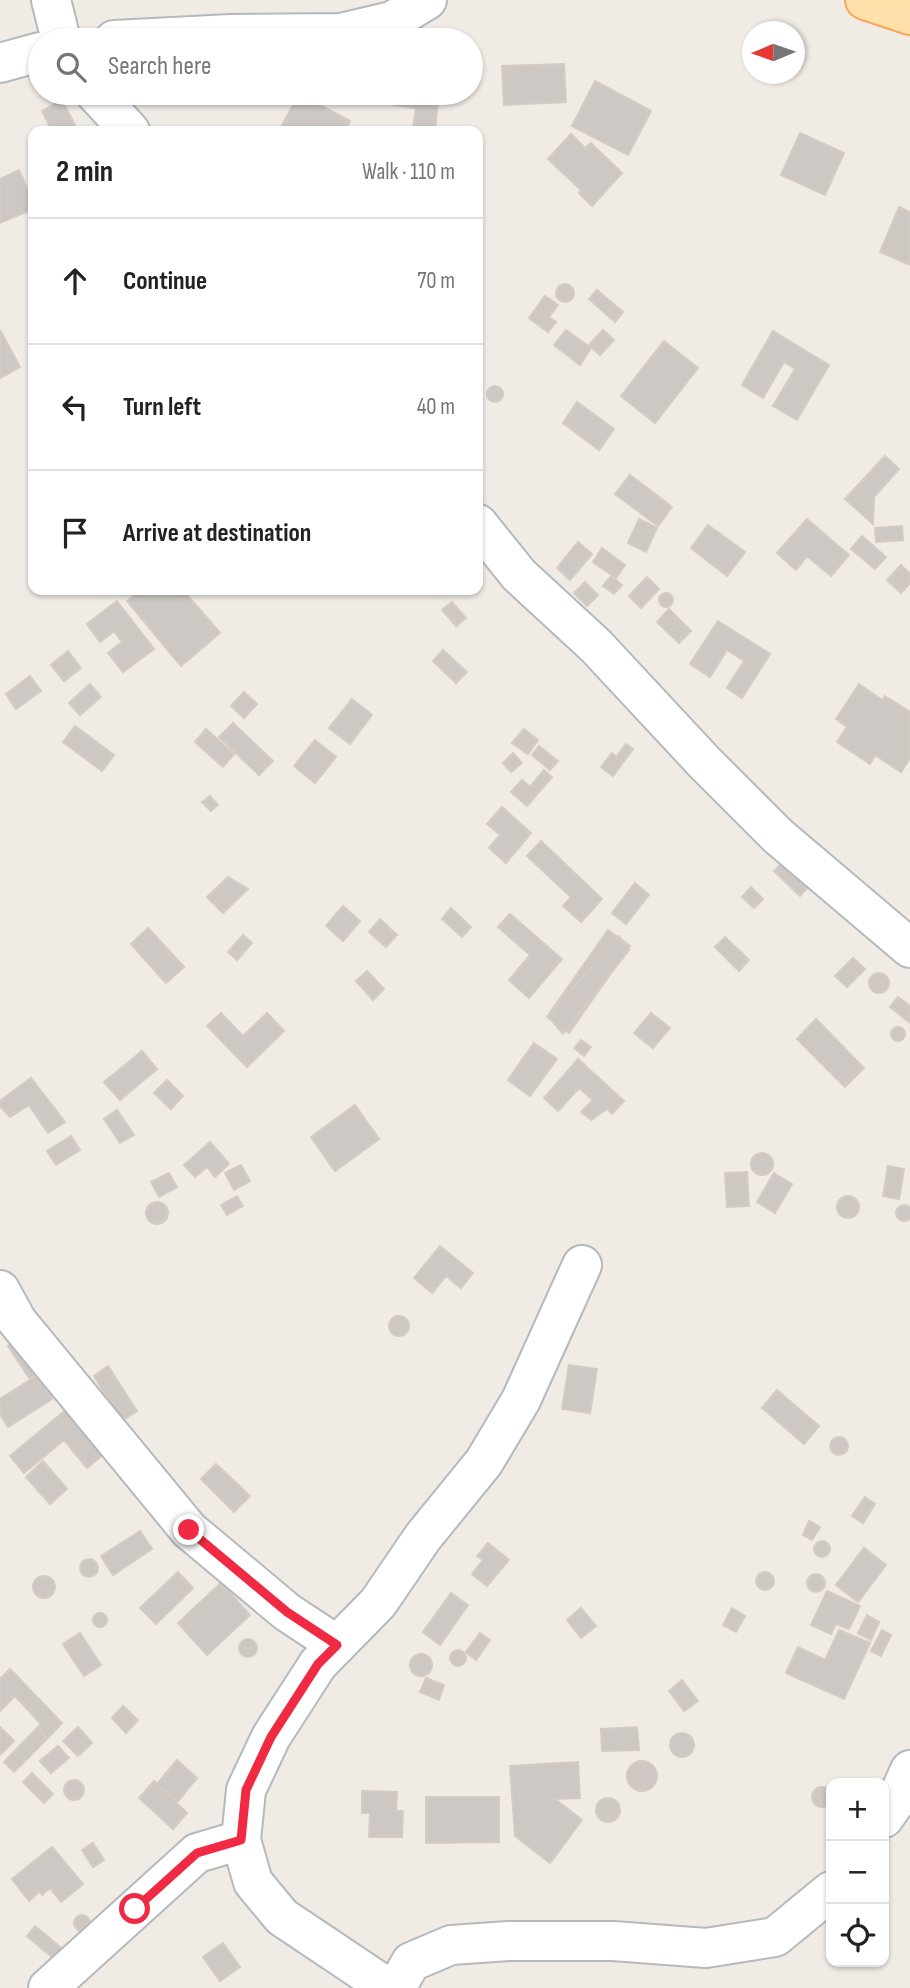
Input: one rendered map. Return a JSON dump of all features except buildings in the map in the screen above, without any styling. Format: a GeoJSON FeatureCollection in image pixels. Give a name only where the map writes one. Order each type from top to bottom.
{"type":"FeatureCollection","features":[{"type":"Feature","properties":{"kind":"street"},"geometry":{"type":"LineString","coordinates":[[51,0],[58,28]]}},
{"type":"Feature","properties":{"kind":"street"},"geometry":{"type":"LineString","coordinates":[[362,28],[392,21],[427,0]]}},
{"type":"Feature","properties":{"kind":"street"},"geometry":{"type":"LineString","coordinates":[[0,63],[28,55]]}},
{"type":"Feature","properties":{"kind":"street"},"geometry":{"type":"LineString","coordinates":[[106,105],[125,126]]}},
{"type":"Feature","properties":{"kind":"street"},"geometry":{"type":"LineString","coordinates":[[483,530],[519,576],[596,646],[704,762],[778,836],[910,948]]}},
{"type":"Feature","properties":{"kind":"street"},"geometry":{"type":"LineString","coordinates":[[388,1988],[282,1917],[253,1882],[241,1840],[246,1790],[271,1737],[318,1664],[377,1603],[424,1537],[484,1462],[521,1401],[582,1265]]}},
{"type":"Feature","properties":{"kind":"street"},"geometry":{"type":"LineString","coordinates":[[0,1290],[17,1321],[189,1530],[287,1612],[337,1645]]}},
{"type":"Feature","properties":{"kind":"street"},"geometry":{"type":"LineString","coordinates":[[889,1811],[910,1770]]}},
{"type":"Feature","properties":{"kind":"street"},"geometry":{"type":"LineString","coordinates":[[48,1988],[197,1853],[241,1840]]}},
{"type":"Feature","properties":{"kind":"street"},"geometry":{"type":"LineString","coordinates":[[396,1988],[411,1962],[451,1945],[509,1941],[614,1941],[706,1948],[775,1937],[826,1895]]}},
{"type":"Feature","properties":{"kind":"route"},"geometry":{"type":"LineString","coordinates":[[135,1909],[197,1853],[241,1840],[246,1790],[271,1737],[318,1664],[337,1645],[287,1612],[189,1530]]}}]}
